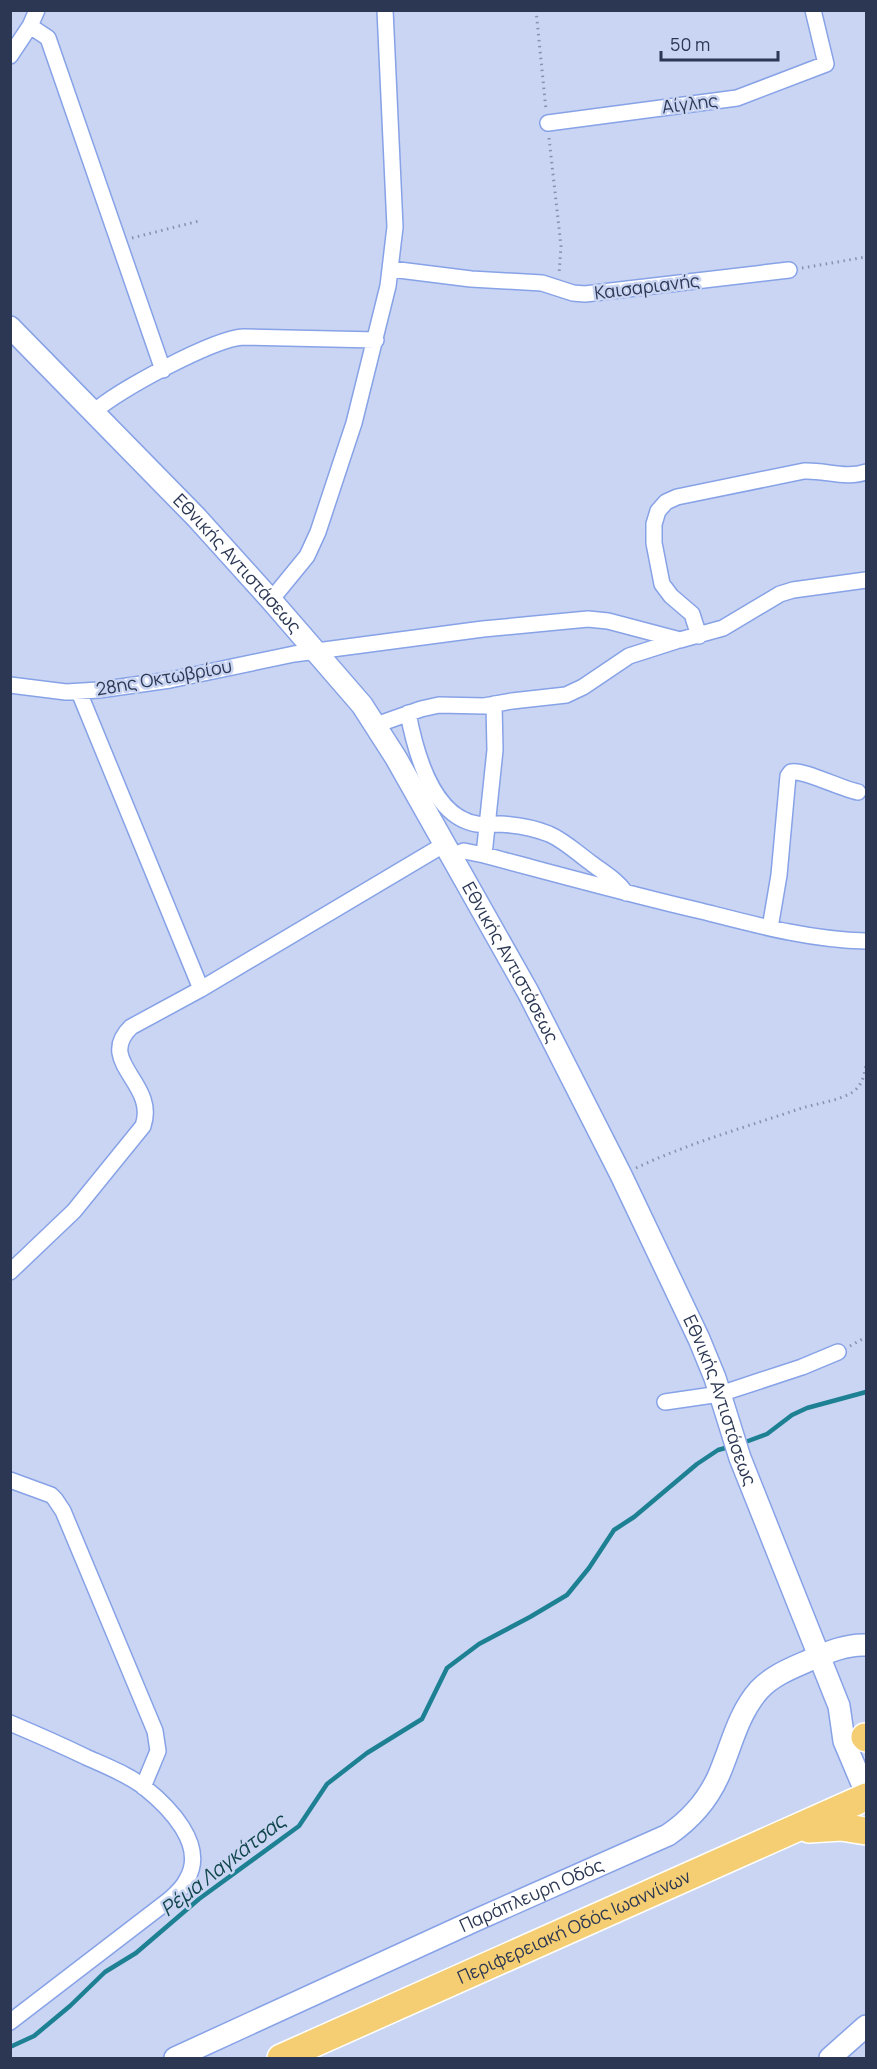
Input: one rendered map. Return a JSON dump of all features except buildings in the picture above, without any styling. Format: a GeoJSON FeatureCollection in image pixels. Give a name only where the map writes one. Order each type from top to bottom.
{"type":"FeatureCollection","features":[{"type":"Feature","properties":{"kind":"highway","name":"Περιφερειακή Οδός Ιωαννίνων"},"geometry":{"type":"LineString","coordinates":[[281,2058],[790,1832],[867,1795]]}},
{"type":"Feature","properties":{"kind":"highway"},"geometry":{"type":"LineString","coordinates":[[790,1832],[822,1827],[867,1831]]}},
{"type":"Feature","properties":{"kind":"street"},"geometry":{"type":"LineString","coordinates":[[10,56],[30,26],[37,10]]}},
{"type":"Feature","properties":{"kind":"street"},"geometry":{"type":"LineString","coordinates":[[271,600],[307,556],[318,532],[354,423],[392,269],[395,226],[386,10]]}},
{"type":"Feature","properties":{"kind":"street","name":"Αίγλης"},"geometry":{"type":"LineString","coordinates":[[548,123],[737,98],[826,64],[813,10]]}},
{"type":"Feature","properties":{"kind":"street"},"geometry":{"type":"LineString","coordinates":[[30,26],[48,38],[163,370]]}},
{"type":"Feature","properties":{"kind":"street","name":"Καισαριανής"},"geometry":{"type":"LineString","coordinates":[[392,269],[471,279],[542,283],[579,294],[789,270]]}},
{"type":"Feature","properties":{"kind":"street","name":"Εθνικής Αντιστάσεως"},"geometry":{"type":"LineString","coordinates":[[10,327],[196,518],[351,691],[376,725],[528,992],[621,1175],[699,1339],[720,1394],[740,1458],[838,1706],[844,1742],[867,1795]]}},
{"type":"Feature","properties":{"kind":"street"},"geometry":{"type":"LineString","coordinates":[[94,412],[104,402],[163,370],[235,337],[376,340]]}},
{"type":"Feature","properties":{"kind":"street"},"geometry":{"type":"LineString","coordinates":[[699,636],[692,614],[671,596],[662,584],[654,543],[654,524],[662,505],[677,497],[804,471],[824,471],[852,476],[867,472]]}},
{"type":"Feature","properties":{"kind":"street"},"geometry":{"type":"LineString","coordinates":[[376,725],[439,705],[478,706],[566,695],[583,687],[629,656],[723,628],[780,594],[793,590],[867,580]]}},
{"type":"Feature","properties":{"kind":"street","name":"28ης Οκτωβρίου"},"geometry":{"type":"LineString","coordinates":[[10,685],[79,692],[170,680],[270,658],[483,629],[595,619],[680,640]]}},
{"type":"Feature","properties":{"kind":"street"},"geometry":{"type":"LineString","coordinates":[[79,692],[201,989]]}},
{"type":"Feature","properties":{"kind":"street"},"geometry":{"type":"LineString","coordinates":[[484,855],[495,750],[494,704]]}},
{"type":"Feature","properties":{"kind":"street"},"geometry":{"type":"LineString","coordinates":[[408,713],[418,756],[440,800],[448,809],[463,820],[476,824],[531,828],[557,838],[615,881],[626,893]]}},
{"type":"Feature","properties":{"kind":"street"},"geometry":{"type":"LineString","coordinates":[[770,928],[779,874],[788,776],[794,771],[800,771],[833,785],[858,792]]}},
{"type":"Feature","properties":{"kind":"street"},"geometry":{"type":"LineString","coordinates":[[10,1272],[74,1211],[143,1126],[146,1104],[142,1093],[119,1055],[122,1036],[131,1027],[448,850],[484,855],[770,928],[819,938],[867,941]]}},
{"type":"Feature","properties":{"kind":"street"},"geometry":{"type":"LineString","coordinates":[[665,1402],[720,1394],[802,1367],[838,1352]]}},
{"type":"Feature","properties":{"kind":"street"},"geometry":{"type":"LineString","coordinates":[[10,1480],[51,1495],[63,1511],[155,1731],[158,1751],[143,1787]]}},
{"type":"Feature","properties":{"kind":"street","name":"Παράπλευρη Οδός"},"geometry":{"type":"LineString","coordinates":[[175,2058],[668,1835],[696,1812],[708,1796],[740,1721],[759,1691],[770,1680],[818,1656],[843,1647],[867,1645]]}},
{"type":"Feature","properties":{"kind":"street","name":"Εθνικής Αντιστάσεως"},"geometry":{"type":"LineString","coordinates":[[838,1706],[866,1738]]}},
{"type":"Feature","properties":{"kind":"street"},"geometry":{"type":"LineString","coordinates":[[10,1723],[116,1771],[143,1787],[169,1812],[184,1831],[190,1842],[192,1867],[181,1889],[169,1900],[10,2022]]}},
{"type":"Feature","properties":{"kind":"street"},"geometry":{"type":"LineString","coordinates":[[830,2058],[867,2026]]}},
{"type":"Feature","properties":{"kind":"path"},"geometry":{"type":"LineString","coordinates":[[536,10],[561,246],[557,287]]}},
{"type":"Feature","properties":{"kind":"path"},"geometry":{"type":"LineString","coordinates":[[118,241],[199,221]]}},
{"type":"Feature","properties":{"kind":"path"},"geometry":{"type":"LineString","coordinates":[[789,270],[867,257]]}},
{"type":"Feature","properties":{"kind":"path"},"geometry":{"type":"LineString","coordinates":[[621,1175],[687,1146],[844,1096],[855,1090],[863,1080],[867,1062]]}},
{"type":"Feature","properties":{"kind":"waterway","name":"Ρέμα Λαγκάτσας"},"geometry":{"type":"LineString","coordinates":[[740,1444],[767,1434],[792,1415],[807,1408],[866,1392]]}},
{"type":"Feature","properties":{"kind":"waterway","name":"Ρέμα Λαγκάτσας"},"geometry":{"type":"LineString","coordinates":[[10,2047],[34,2036],[70,2006],[105,1972],[136,1953],[199,1899],[299,1826],[327,1784],[367,1753],[422,1719],[447,1668],[479,1644],[567,1595],[589,1568],[614,1530],[634,1517],[697,1464],[718,1450],[729,1447]]}}]}
